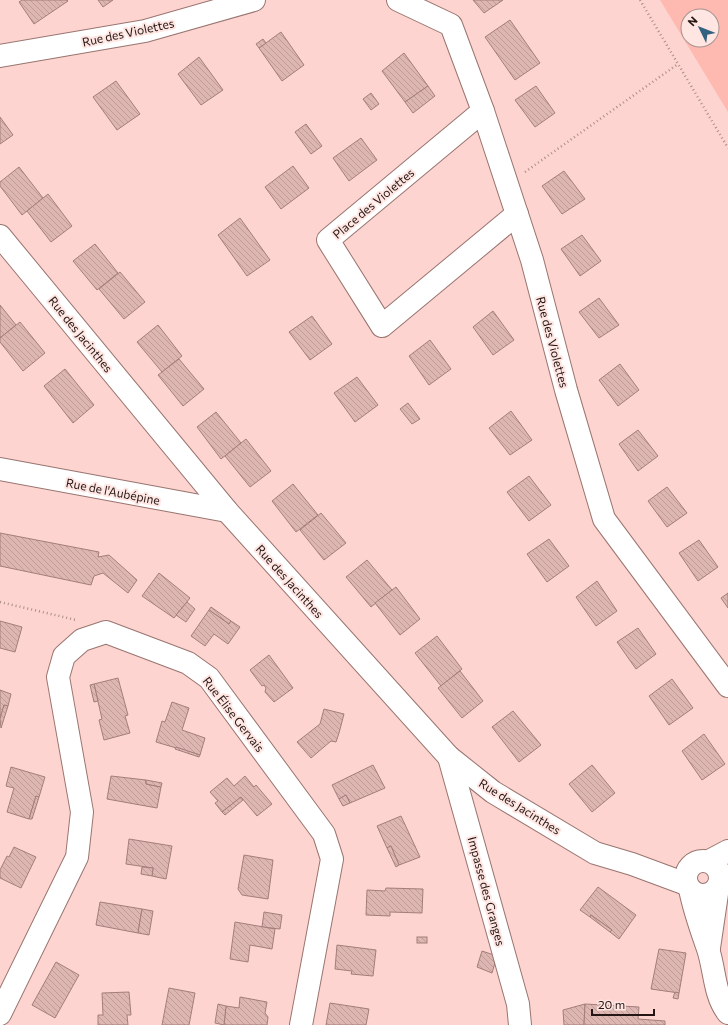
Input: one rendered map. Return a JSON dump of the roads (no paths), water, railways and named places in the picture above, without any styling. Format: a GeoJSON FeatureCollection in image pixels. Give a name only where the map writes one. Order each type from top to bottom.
{"type":"FeatureCollection","features":[{"type":"Feature","properties":{"kind":"street","name":"Rue des Violettes"},"geometry":{"type":"LineString","coordinates":[[0,56],[145,30],[254,0]]}},
{"type":"Feature","properties":{"kind":"street","name":"Rue des Violettes"},"geometry":{"type":"LineString","coordinates":[[398,0],[451,25],[483,111],[532,260],[566,390],[604,519],[728,686]]}},
{"type":"Feature","properties":{"kind":"street","name":"Place des Violettes"},"geometry":{"type":"LineString","coordinates":[[483,111],[328,240],[382,326],[517,214]]}},
{"type":"Feature","properties":{"kind":"street","name":"Rue des Jacinthes"},"geometry":{"type":"LineString","coordinates":[[0,236],[227,511],[449,757],[493,792],[595,853],[632,864],[706,875]]}},
{"type":"Feature","properties":{"kind":"street","name":"Rue de l'Aubépine"},"geometry":{"type":"LineString","coordinates":[[0,469],[227,511]]}},
{"type":"Feature","properties":{"kind":"street","name":"Rue Élise Gervais"},"geometry":{"type":"LineString","coordinates":[[0,1014],[77,856],[82,812],[58,677],[64,656],[82,640],[106,632],[188,663],[209,678],[324,834],[332,859],[300,1025]]}},
{"type":"Feature","properties":{"kind":"street","name":"Impasse des Granges"},"geometry":{"type":"LineString","coordinates":[[449,757],[518,1004],[520,1025]]}},
{"type":"Feature","properties":{"kind":"street"},"geometry":{"type":"LineString","coordinates":[[728,850],[706,875],[708,950],[721,1004],[728,1013]]}}]}
